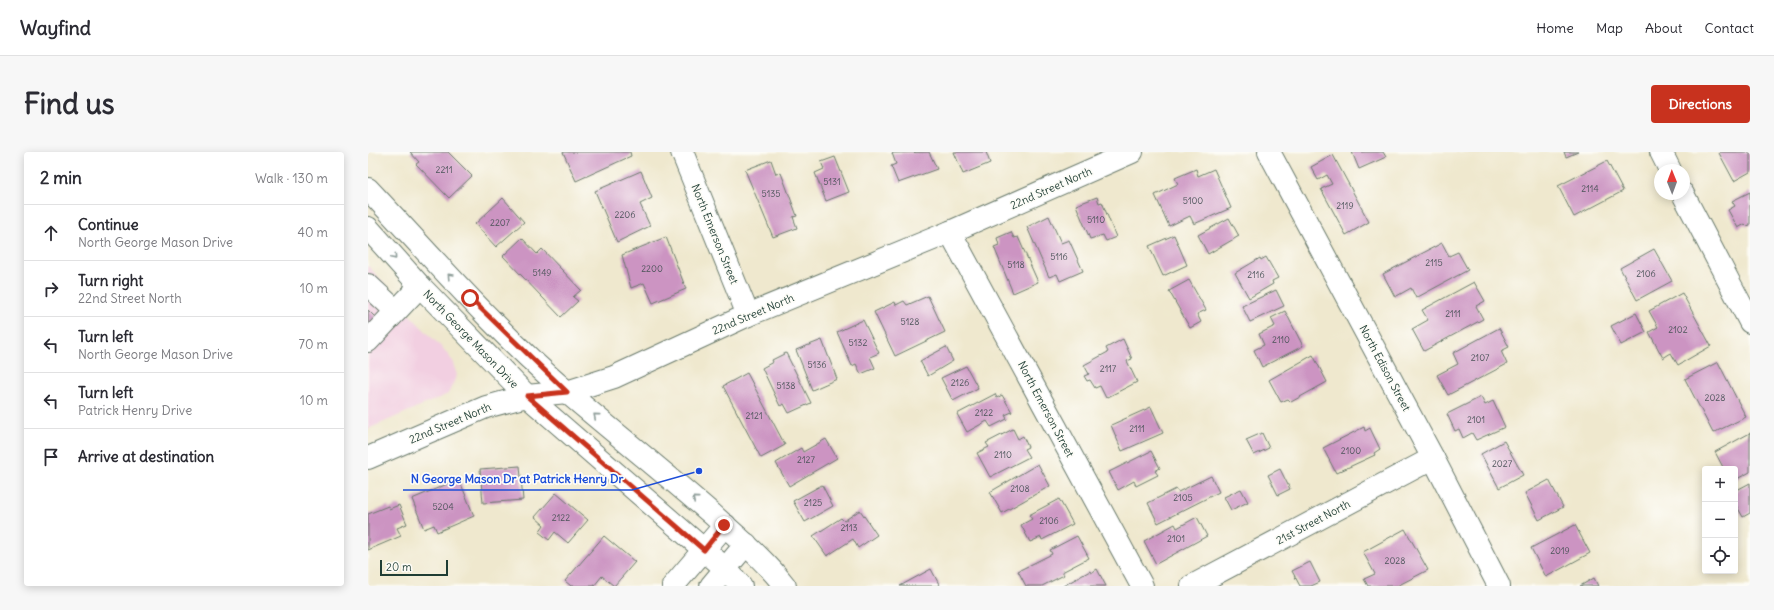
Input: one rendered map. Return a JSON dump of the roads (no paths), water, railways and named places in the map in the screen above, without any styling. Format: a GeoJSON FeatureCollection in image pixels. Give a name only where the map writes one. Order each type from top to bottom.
{"type":"FeatureCollection","features":[{"type":"Feature","properties":{"kind":"street","name":"North Emerson Street"},"geometry":{"type":"LineString","coordinates":[[682,152],[748,315]]}},
{"type":"Feature","properties":{"kind":"street","name":"22nd Street North"},"geometry":{"type":"LineString","coordinates":[[368,458],[486,407],[527,396],[567,392],[614,377],[748,315],[950,232],[1132,152]]}},
{"type":"Feature","properties":{"kind":"street","name":"North Edison Street"},"geometry":{"type":"LineString","coordinates":[[1269,152],[1433,458],[1499,586]]}},
{"type":"Feature","properties":{"kind":"street"},"geometry":{"type":"LineString","coordinates":[[1661,152],[1667,164]]}},
{"type":"Feature","properties":{"kind":"street"},"geometry":{"type":"LineString","coordinates":[[368,189],[470,298],[567,392],[746,544],[785,586]]}},
{"type":"Feature","properties":{"kind":"street"},"geometry":{"type":"LineString","coordinates":[[1686,200],[1750,322]]}},
{"type":"Feature","properties":{"kind":"street","name":"North George Mason Drive"},"geometry":{"type":"LineString","coordinates":[[368,228],[420,286],[527,396],[726,569],[742,586]]}},
{"type":"Feature","properties":{"kind":"street","name":"North Emerson Street"},"geometry":{"type":"LineString","coordinates":[[950,232],[1142,586]]}},
{"type":"Feature","properties":{"kind":"street"},"geometry":{"type":"LineString","coordinates":[[368,285],[392,315]]}},
{"type":"Feature","properties":{"kind":"street"},"geometry":{"type":"LineString","coordinates":[[368,341],[420,286]]}},
{"type":"Feature","properties":{"kind":"street"},"geometry":{"type":"LineString","coordinates":[[368,299],[392,315]]}},
{"type":"Feature","properties":{"kind":"street","name":"21st Street North"},"geometry":{"type":"LineString","coordinates":[[1192,586],[1433,458]]}},
{"type":"Feature","properties":{"kind":"street"},"geometry":{"type":"LineString","coordinates":[[673,586],[724,525]]}},
{"type":"Feature","properties":{"kind":"street"},"geometry":{"type":"LineString","coordinates":[[711,586],[746,544]]}},
{"type":"Feature","properties":{"kind":"place","name":"N George Mason Dr at Patrick Henry Dr"},"geometry":{"type":"Point","coordinates":[699,471]}}]}
